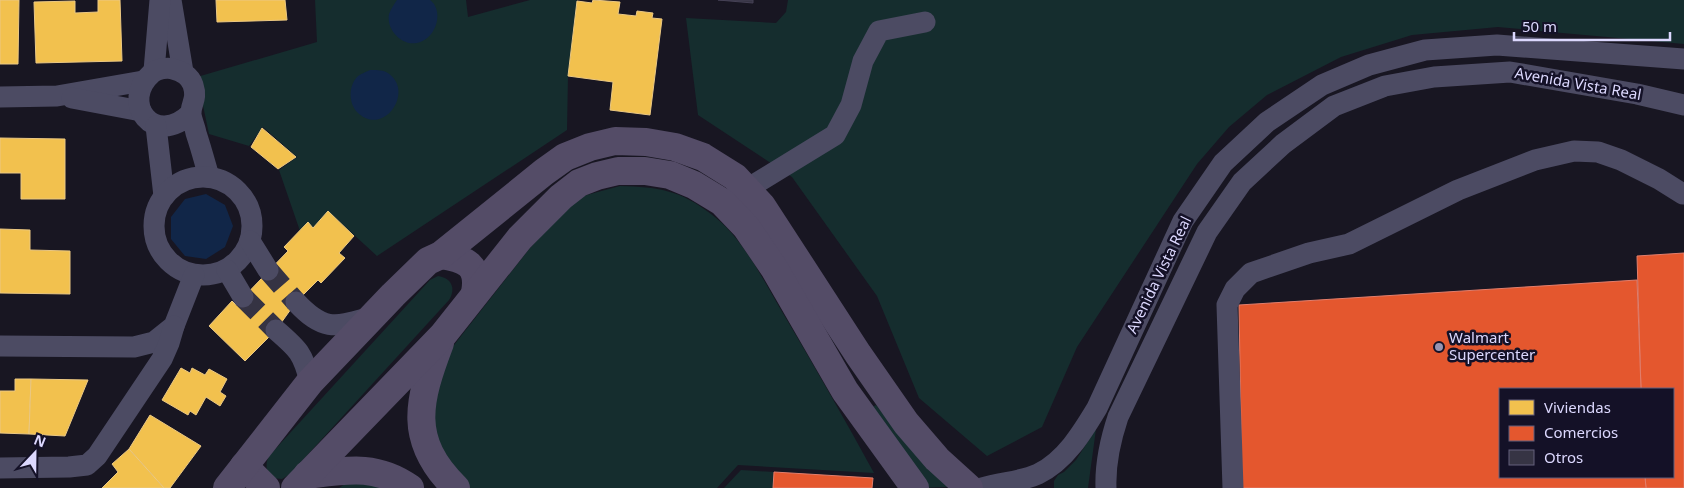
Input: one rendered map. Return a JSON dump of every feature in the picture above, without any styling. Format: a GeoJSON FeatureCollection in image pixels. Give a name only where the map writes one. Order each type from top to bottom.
{"type":"FeatureCollection","features":[{"type":"Feature","properties":{"kind":"main road"},"geometry":{"type":"LineString","coordinates":[[227,488],[310,382],[428,261],[441,254],[565,157],[590,147],[615,141],[646,142],[675,146],[703,157],[735,177],[762,206],[858,354],[906,423],[937,459],[968,488]]}},
{"type":"Feature","properties":{"kind":"main road"},"geometry":{"type":"LineString","coordinates":[[301,482],[443,335],[520,238],[561,197],[579,183],[597,176],[618,171],[646,171],[670,174],[694,185],[722,202],[746,227],[774,268],[845,391],[915,488]]}},
{"type":"Feature","properties":{"kind":"main road"},"geometry":{"type":"LineString","coordinates":[[441,254],[462,260],[470,265],[478,280],[476,293]]}},
{"type":"Feature","properties":{"kind":"main road"},"geometry":{"type":"LineString","coordinates":[[443,335],[427,378],[421,403],[422,436],[440,472],[456,488]]}},
{"type":"Feature","properties":{"kind":"main road"},"geometry":{"type":"LineString","coordinates":[[244,466],[266,488]]}},
{"type":"Feature","properties":{"kind":"main road"},"geometry":{"type":"LineString","coordinates":[[301,482],[346,470],[373,471],[397,478],[410,488]]}},
{"type":"Feature","properties":{"kind":"street"},"geometry":{"type":"LineString","coordinates":[[57,96],[149,76],[169,67],[183,72],[193,83],[195,98],[191,113],[181,123],[169,127],[156,126],[147,120],[141,111],[138,96],[149,76],[160,0]]}},
{"type":"Feature","properties":{"kind":"street"},"geometry":{"type":"LineString","coordinates":[[171,0],[183,72]]}},
{"type":"Feature","properties":{"kind":"street"},"geometry":{"type":"LineString","coordinates":[[747,189],[835,135],[851,105],[863,61],[879,31],[924,22]]}},
{"type":"Feature","properties":{"kind":"street","name":"Avenida Vista Real"},"geometry":{"type":"LineString","coordinates":[[982,488],[1038,474],[1060,458],[1083,433],[1183,221],[1223,163],[1268,122],[1322,85],[1370,65],[1425,50],[1497,45],[1684,59]]}},
{"type":"Feature","properties":{"kind":"street","name":"Avenida Vista Real"},"geometry":{"type":"LineString","coordinates":[[1104,483],[1109,443],[1118,417],[1207,232],[1242,182],[1283,144],[1334,106],[1385,86],[1434,77],[1510,72],[1637,94],[1684,105]]}},
{"type":"Feature","properties":{"kind":"street"},"geometry":{"type":"LineString","coordinates":[[0,97],[57,96],[141,111]]}},
{"type":"Feature","properties":{"kind":"street"},"geometry":{"type":"LineString","coordinates":[[191,113],[209,177]]}},
{"type":"Feature","properties":{"kind":"street"},"geometry":{"type":"LineString","coordinates":[[156,126],[164,196]]}},
{"type":"Feature","properties":{"kind":"street"},"geometry":{"type":"LineString","coordinates":[[1233,488],[1227,306],[1235,289],[1251,273],[1309,253],[1349,244],[1458,190],[1535,160],[1574,151],[1598,152],[1621,160],[1659,179],[1683,194]]}},
{"type":"Feature","properties":{"kind":"street"},"geometry":{"type":"LineString","coordinates":[[209,177],[221,180],[232,186],[241,195],[248,205],[252,229],[250,241],[241,258],[227,270],[205,276],[194,275],[180,270],[168,262],[154,236],[154,222],[157,208],[164,196],[184,181],[209,177]]}},
{"type":"Feature","properties":{"kind":"street"},"geometry":{"type":"LineString","coordinates":[[250,241],[268,270]]}},
{"type":"Feature","properties":{"kind":"street"},"geometry":{"type":"LineString","coordinates":[[227,270],[243,297]]}},
{"type":"Feature","properties":{"kind":"street"},"geometry":{"type":"LineString","coordinates":[[0,468],[87,465],[97,456],[162,359],[194,275]]}},
{"type":"Feature","properties":{"kind":"street"},"geometry":{"type":"LineString","coordinates":[[296,302],[317,321],[339,326],[372,317]]}},
{"type":"Feature","properties":{"kind":"street"},"geometry":{"type":"LineString","coordinates":[[0,346],[134,347],[154,342],[174,326]]}},
{"type":"Feature","properties":{"kind":"street"},"geometry":{"type":"LineString","coordinates":[[276,330],[294,345],[304,360],[310,382]]}},
{"type":"Feature","properties":{"kind":"street"},"geometry":{"type":"LineString","coordinates":[[1047,488],[1051,473],[1060,458]]}},
{"type":"Feature","properties":{"kind":"green space"},"geometry":{"type":"Polygon","coordinates":[[[315,0],[466,0],[468,17],[530,0],[577,0],[568,76],[567,130],[377,256],[328,211],[313,228],[308,223],[300,231],[279,170],[297,157],[263,127],[249,146],[209,134],[197,77],[317,42],[315,0]]]}},
{"type":"Feature","properties":{"kind":"green space"},"geometry":{"type":"Polygon","coordinates":[[[788,0],[1684,0],[1684,44],[1498,27],[1412,35],[1341,57],[1267,95],[1229,127],[1197,164],[1077,347],[1042,427],[987,456],[919,398],[877,296],[792,177],[698,115],[686,18],[776,23],[786,12],[788,0]]]}},
{"type":"Feature","properties":{"kind":"green space"},"geometry":{"type":"Polygon","coordinates":[[[620,186],[646,187],[679,195],[711,214],[733,235],[761,275],[874,473],[738,465],[717,488],[467,488],[445,467],[429,404],[433,379],[454,345],[530,248],[569,206],[583,196],[620,186]]]}},
{"type":"Feature","properties":{"kind":"green space"},"geometry":{"type":"Polygon","coordinates":[[[438,276],[447,279],[451,285],[452,292],[449,300],[290,474],[282,479],[277,479],[270,475],[267,469],[269,456],[430,280],[438,276]]]}},
{"type":"Feature","properties":{"kind":"green space"},"geometry":{"type":"Polygon","coordinates":[[[876,405],[917,456],[949,487],[917,488],[869,409],[876,405]]]}},
{"type":"Feature","properties":{"kind":"green space"},"geometry":{"type":"Polygon","coordinates":[[[1096,429],[1088,488],[1054,488],[1054,481],[1058,475],[1064,472],[1076,460],[1096,429]]]}},
{"type":"Feature","properties":{"kind":"green space"},"geometry":{"type":"Polygon","coordinates":[[[741,470],[774,472],[773,488],[724,488],[741,470]]]}},
{"type":"Feature","properties":{"kind":"green space"},"geometry":{"type":"Polygon","coordinates":[[[373,483],[384,488],[339,488],[345,484],[373,483]]]}},
{"type":"Feature","properties":{"kind":"water"},"geometry":{"type":"Polygon","coordinates":[[[397,0],[430,0],[434,3],[437,11],[437,23],[428,38],[417,43],[405,42],[392,31],[389,14],[397,0]]]}},
{"type":"Feature","properties":{"kind":"water"},"geometry":{"type":"Polygon","coordinates":[[[370,70],[386,72],[395,80],[398,89],[398,99],[393,109],[386,116],[377,120],[367,119],[357,112],[351,100],[351,90],[354,81],[358,76],[370,70]]]}},
{"type":"Feature","properties":{"kind":"water"},"geometry":{"type":"Polygon","coordinates":[[[206,194],[225,205],[233,226],[225,247],[206,259],[185,256],[171,239],[171,217],[185,199],[206,194]]]}},
{"type":"Feature","properties":{"kind":"building: Viviendas"},"geometry":{"type":"Polygon","coordinates":[[[0,0],[19,0],[18,64],[0,64],[0,0]]]}},
{"type":"Feature","properties":{"kind":"building: Viviendas"},"geometry":{"type":"Polygon","coordinates":[[[98,0],[120,0],[122,61],[36,63],[34,2],[75,1],[75,13],[98,12],[98,0]]]}},
{"type":"Feature","properties":{"kind":"building: Viviendas"},"geometry":{"type":"Polygon","coordinates":[[[216,0],[285,0],[287,20],[217,22],[216,0]]]}},
{"type":"Feature","properties":{"kind":"building: Viviendas"},"geometry":{"type":"Polygon","coordinates":[[[593,0],[620,2],[618,14],[636,16],[637,11],[653,13],[652,18],[662,19],[650,115],[610,110],[613,82],[568,76],[577,1],[592,3],[593,0]]]}},
{"type":"Feature","properties":{"kind":"building: Viviendas"},"geometry":{"type":"Polygon","coordinates":[[[262,128],[296,157],[278,169],[251,147],[262,128]]]}},
{"type":"Feature","properties":{"kind":"building: Viviendas"},"geometry":{"type":"Polygon","coordinates":[[[0,138],[65,139],[65,199],[21,199],[21,173],[0,173],[0,138]]]}},
{"type":"Feature","properties":{"kind":"building: Viviendas"},"geometry":{"type":"Polygon","coordinates":[[[328,211],[354,236],[339,253],[345,258],[321,283],[318,280],[296,302],[276,330],[266,334],[269,337],[245,361],[209,326],[232,301],[236,305],[288,251],[284,247],[308,222],[313,228],[328,211]]]}},
{"type":"Feature","properties":{"kind":"building: Viviendas"},"geometry":{"type":"Polygon","coordinates":[[[0,229],[30,230],[30,250],[70,251],[70,294],[0,293],[0,229]]]}},
{"type":"Feature","properties":{"kind":"building: Viviendas"},"geometry":{"type":"Polygon","coordinates":[[[181,368],[190,373],[192,368],[205,375],[209,369],[227,379],[220,392],[226,396],[220,406],[206,397],[196,415],[190,411],[188,415],[162,400],[181,368]]]}},
{"type":"Feature","properties":{"kind":"building: Viviendas"},"geometry":{"type":"Polygon","coordinates":[[[15,379],[31,379],[29,434],[0,433],[0,391],[15,391],[15,379]]]}},
{"type":"Feature","properties":{"kind":"building: Viviendas"},"geometry":{"type":"Polygon","coordinates":[[[31,379],[88,380],[65,436],[29,434],[31,379]]]}},
{"type":"Feature","properties":{"kind":"building: Viviendas"},"geometry":{"type":"Polygon","coordinates":[[[150,415],[201,446],[170,488],[164,488],[129,449],[150,415]]]}},
{"type":"Feature","properties":{"kind":"building: Viviendas"},"geometry":{"type":"Polygon","coordinates":[[[129,449],[164,488],[102,488],[118,472],[112,464],[129,449]]]}},
{"type":"Feature","properties":{"kind":"building: Comercios"},"geometry":{"type":"Polygon","coordinates":[[[1684,253],[1684,488],[1646,488],[1645,478],[1674,478],[1674,388],[1641,388],[1637,256],[1684,253]]]}},
{"type":"Feature","properties":{"kind":"building: Comercios","name":"Walmart Supercenter"},"geometry":{"type":"Polygon","coordinates":[[[1637,280],[1641,388],[1499,388],[1499,478],[1645,478],[1646,488],[1242,488],[1239,305],[1637,280]]]}},
{"type":"Feature","properties":{"kind":"building: Comercios"},"geometry":{"type":"Polygon","coordinates":[[[774,472],[873,478],[872,488],[773,488],[774,472]]]}},
{"type":"Feature","properties":{"kind":"building: Otros"},"geometry":{"type":"Polygon","coordinates":[[[718,0],[753,0],[753,3],[718,0]]]}},
{"type":"Feature","properties":{"kind":"tunnel"},"geometry":{"type":"LineString","coordinates":[[268,270],[296,302]]}},
{"type":"Feature","properties":{"kind":"tunnel"},"geometry":{"type":"LineString","coordinates":[[243,297],[276,330]]}},
{"type":"Feature","properties":{"kind":"place","name":"Walmart Supercenter"},"geometry":{"type":"Point","coordinates":[1439,347]}}]}
